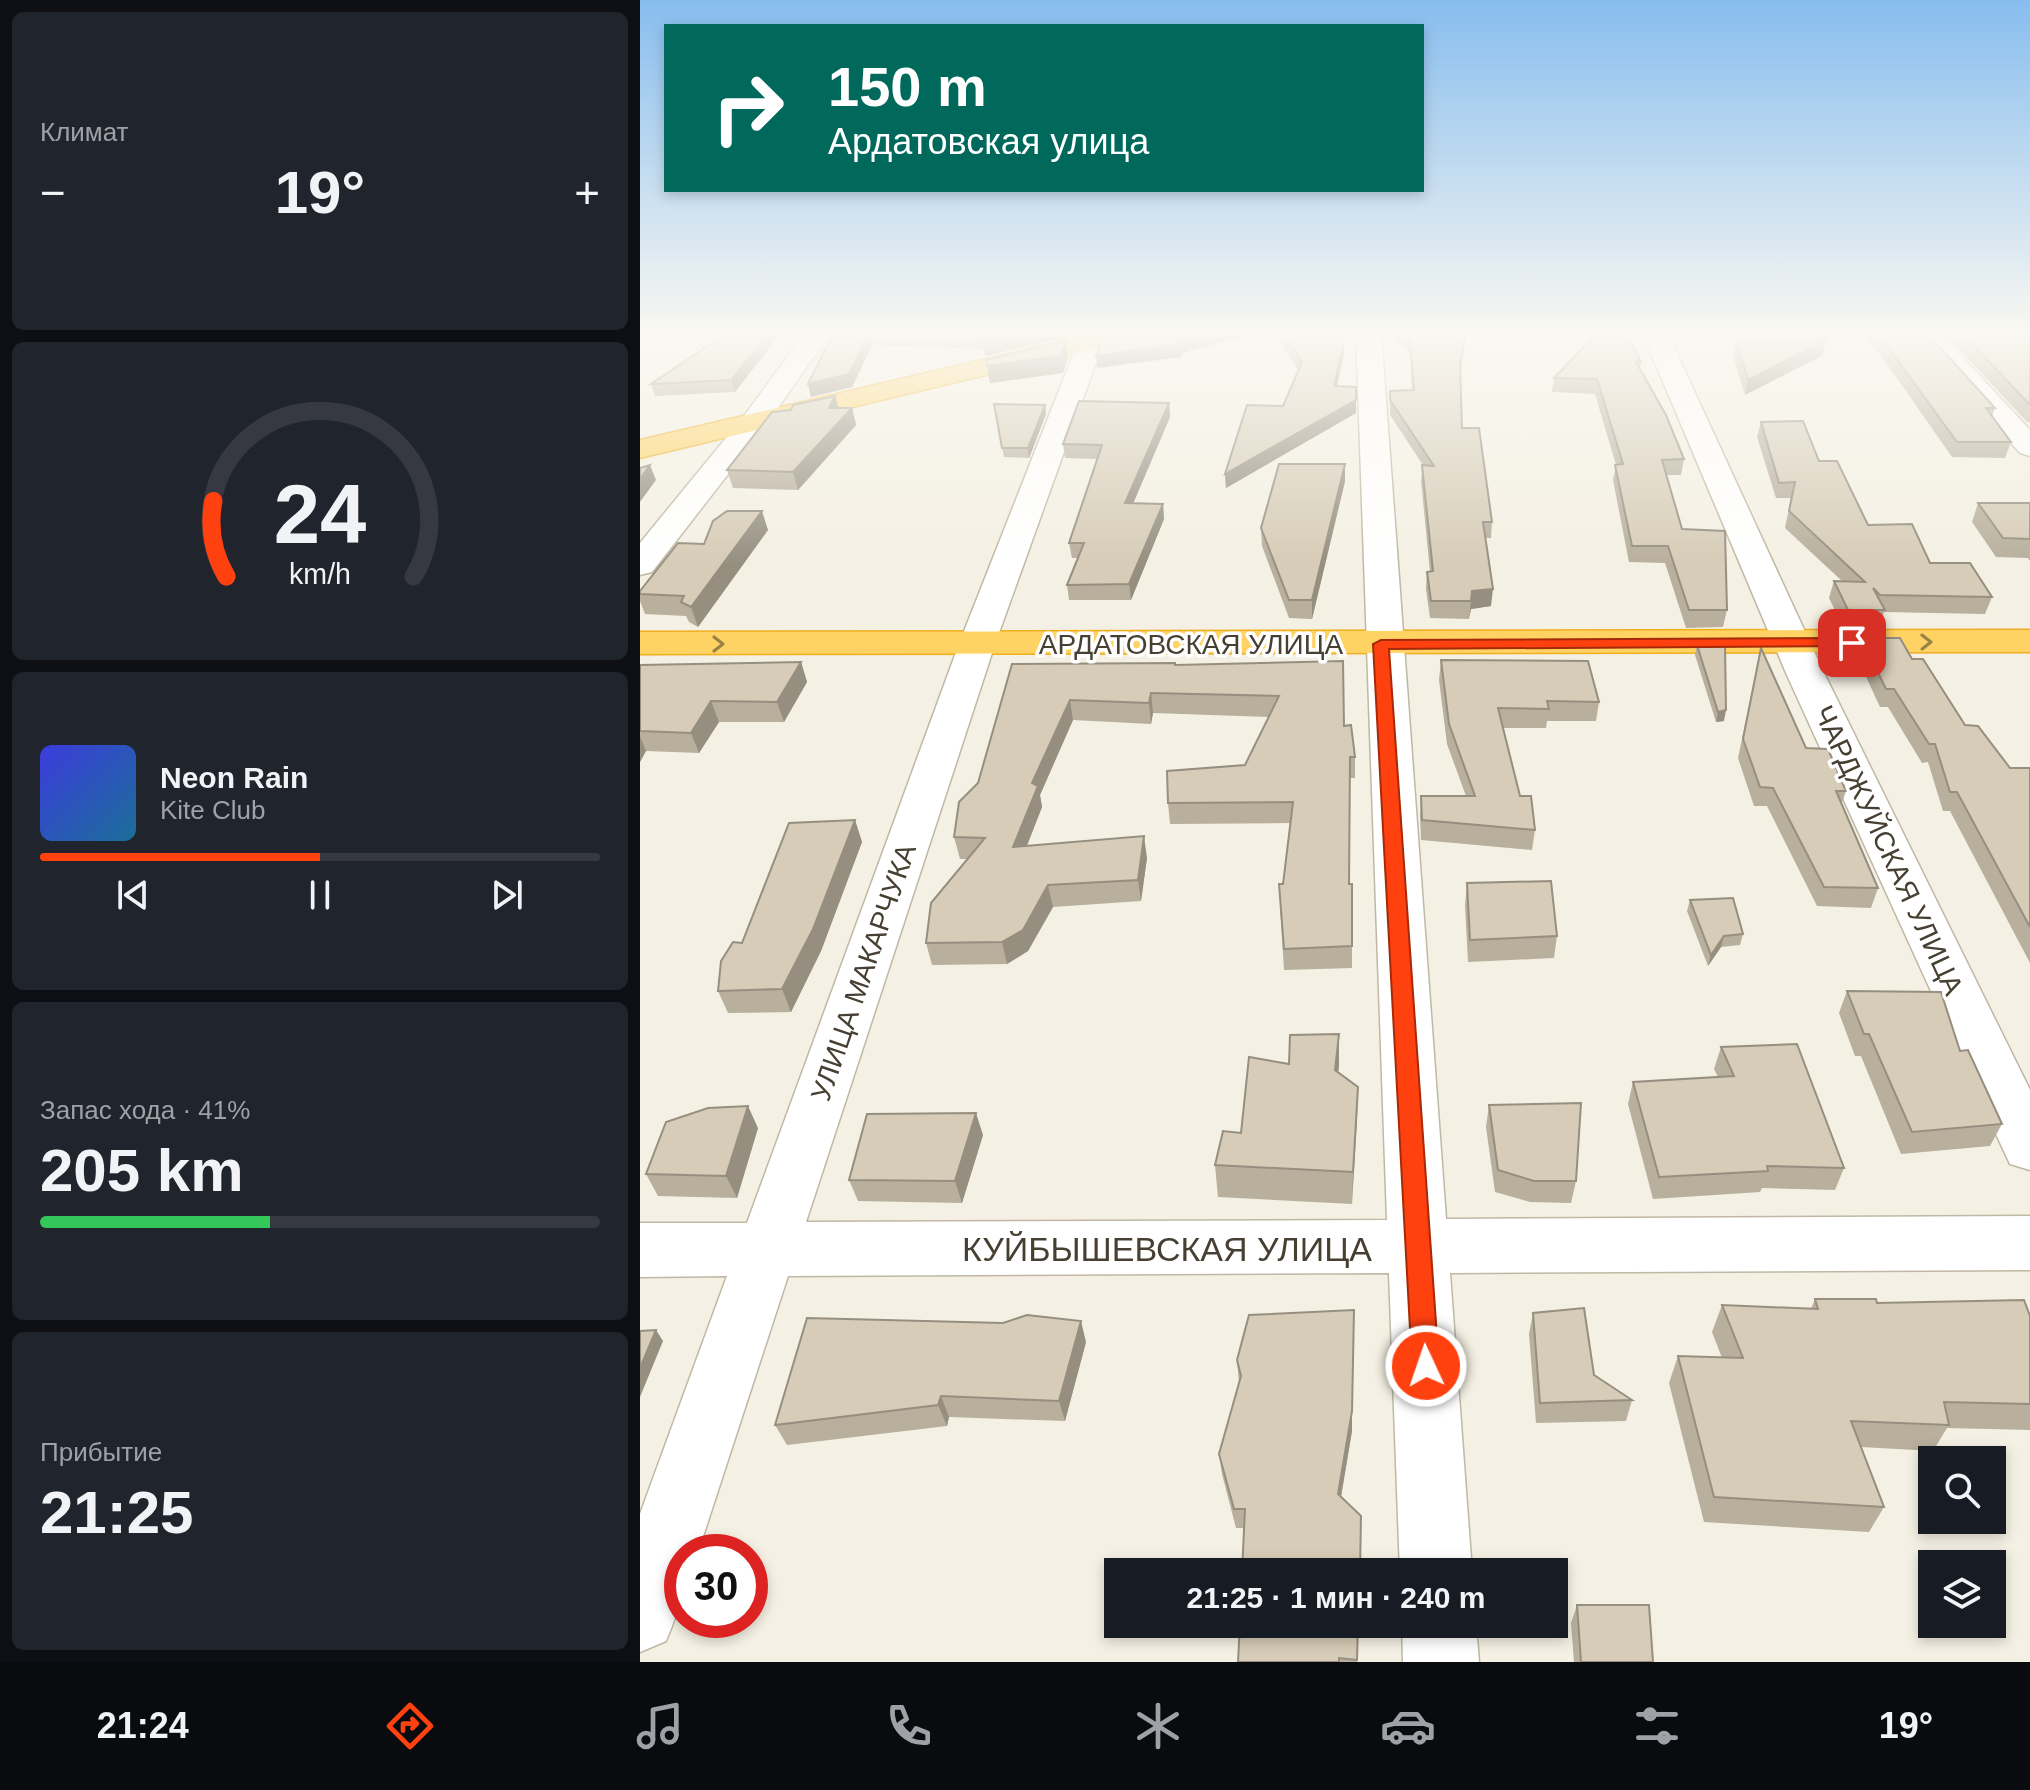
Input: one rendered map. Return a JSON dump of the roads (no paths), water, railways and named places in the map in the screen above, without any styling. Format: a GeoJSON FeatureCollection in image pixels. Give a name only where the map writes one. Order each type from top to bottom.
{"type":"FeatureCollection","features":[{"type":"Feature","properties":{"kind":"highway"},"geometry":{"type":"LineString","coordinates":[[640,449],[805,410]]}},
{"type":"Feature","properties":{"kind":"highway","name":"АРДАТОВСКАЯ УЛИЦА"},"geometry":{"type":"LineString","coordinates":[[640,643],[2030,641]]}},
{"type":"Feature","properties":{"kind":"street"},"geometry":{"type":"LineString","coordinates":[[640,565],[763,410]]}},
{"type":"Feature","properties":{"kind":"street","name":"УЛИЦА МАКАРЧУКА"},"geometry":{"type":"LineString","coordinates":[[640,1615],[977,644],[1076,410]]}},
{"type":"Feature","properties":{"kind":"street"},"geometry":{"type":"LineString","coordinates":[[1371,410],[1381,644],[1420,1248],[1435,1558]]}},
{"type":"Feature","properties":{"kind":"street","name":"ЧАРДЖУЙСКАЯ УЛИЦА"},"geometry":{"type":"LineString","coordinates":[[1688,410],[1792,643],[2030,1147]]}},
{"type":"Feature","properties":{"kind":"street"},"geometry":{"type":"LineString","coordinates":[[1996,410],[2030,447]]}},
{"type":"Feature","properties":{"kind":"street","name":"КУЙБЫШЕВСКАЯ УЛИЦА"},"geometry":{"type":"LineString","coordinates":[[640,1250],[2030,1243]]}},
{"type":"Feature","properties":{"kind":"street"},"geometry":{"type":"LineString","coordinates":[[1440,1638],[1441,1662]]}}]}
